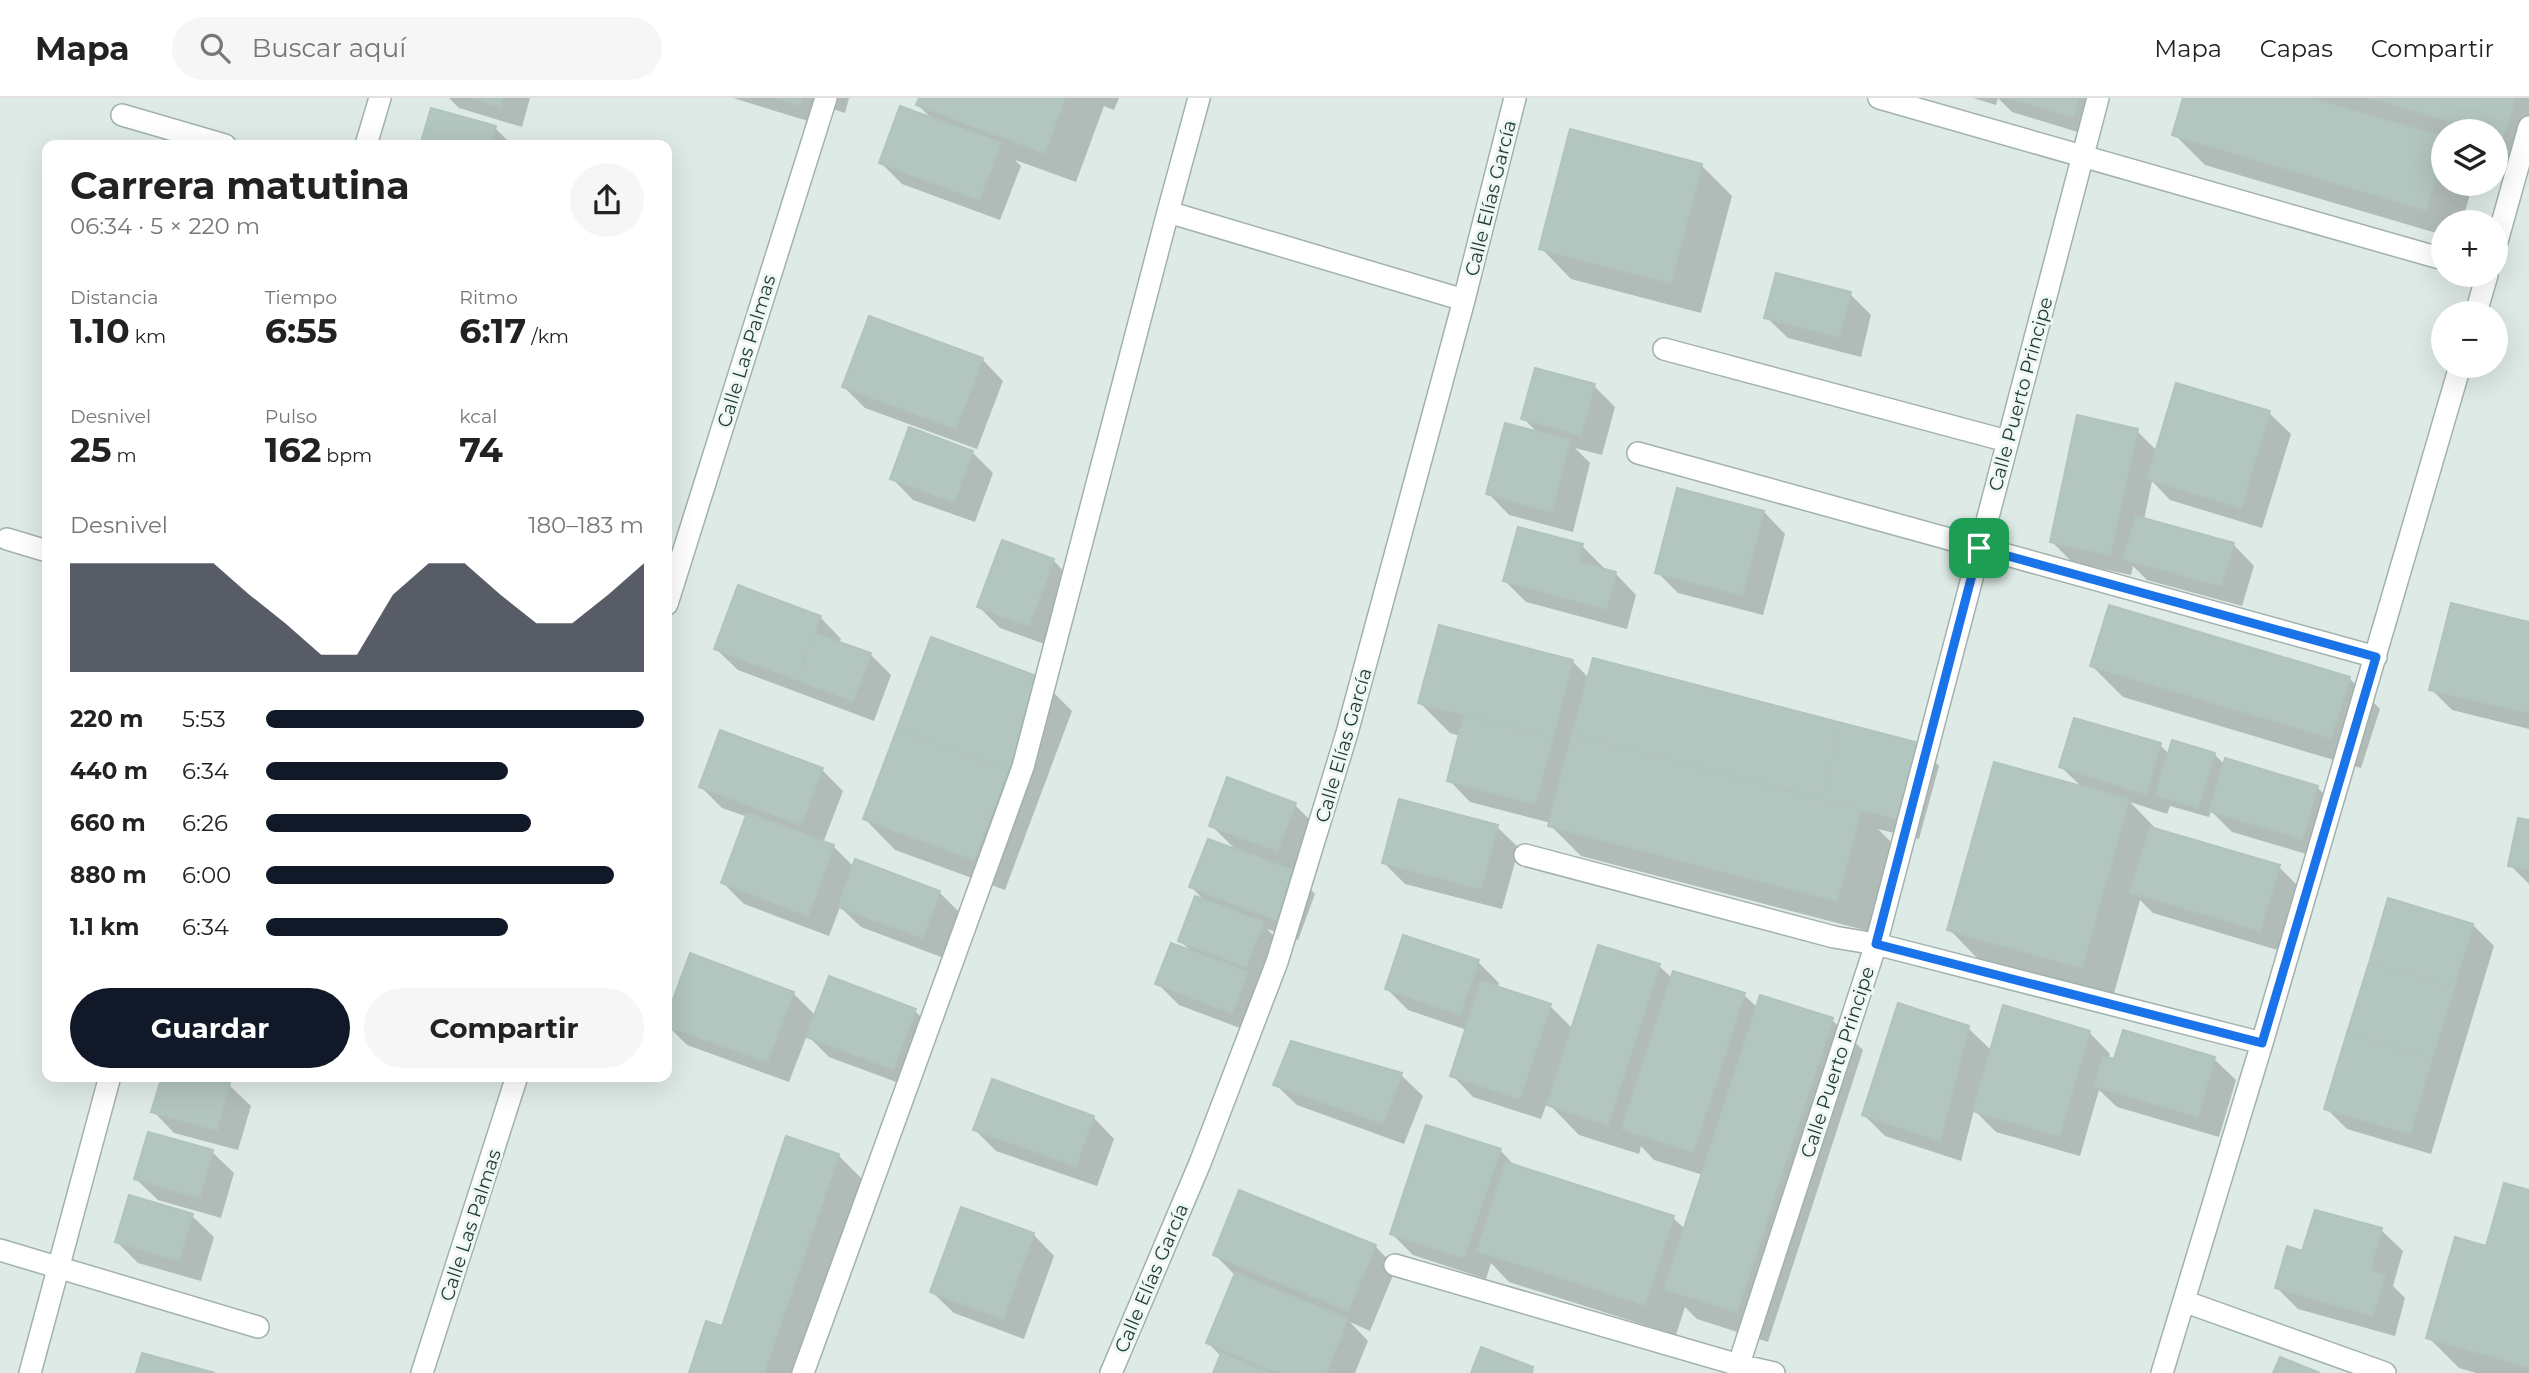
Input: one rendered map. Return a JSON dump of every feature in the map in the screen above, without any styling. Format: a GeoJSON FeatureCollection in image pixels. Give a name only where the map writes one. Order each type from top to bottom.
{"type":"FeatureCollection","features":[{"type":"Feature","properties":{"kind":"street"},"geometry":{"type":"LineString","coordinates":[[367,140],[380,98]]}},
{"type":"Feature","properties":{"kind":"street","name":"Calle Las Palmas"},"geometry":{"type":"LineString","coordinates":[[672,588],[826,98]]}},
{"type":"Feature","properties":{"kind":"street"},"geometry":{"type":"LineString","coordinates":[[803,1373],[1023,767],[1199,98]]}},
{"type":"Feature","properties":{"kind":"street","name":"Calle Elías García"},"geometry":{"type":"LineString","coordinates":[[1111,1373],[1210,1139],[1277,962],[1348,733],[1515,98]]}},
{"type":"Feature","properties":{"kind":"street"},"geometry":{"type":"LineString","coordinates":[[1879,98],[2431,255]]}},
{"type":"Feature","properties":{"kind":"street","name":"Calle Puerto Principe"},"geometry":{"type":"LineString","coordinates":[[1738,1369],[1876,944],[2098,98]]}},
{"type":"Feature","properties":{"kind":"street"},"geometry":{"type":"LineString","coordinates":[[122,115],[208,140]]}},
{"type":"Feature","properties":{"kind":"street"},"geometry":{"type":"LineString","coordinates":[[2508,210],[2525,160],[2529,127]]}},
{"type":"Feature","properties":{"kind":"street"},"geometry":{"type":"LineString","coordinates":[[1168,212],[1464,300]]}},
{"type":"Feature","properties":{"kind":"street"},"geometry":{"type":"LineString","coordinates":[[1664,349],[2007,441]]}},
{"type":"Feature","properties":{"kind":"street"},"geometry":{"type":"LineString","coordinates":[[2162,1373],[2186,1302],[2457,378]]}},
{"type":"Feature","properties":{"kind":"street"},"geometry":{"type":"LineString","coordinates":[[1638,453],[2376,657]]}},
{"type":"Feature","properties":{"kind":"street"},"geometry":{"type":"LineString","coordinates":[[7,539],[42,550]]}},
{"type":"Feature","properties":{"kind":"street"},"geometry":{"type":"LineString","coordinates":[[1525,855],[1834,937],[1876,944],[2262,1043]]}},
{"type":"Feature","properties":{"kind":"street"},"geometry":{"type":"LineString","coordinates":[[30,1373],[108,1082]]}},
{"type":"Feature","properties":{"kind":"street","name":"Calle Las Palmas"},"geometry":{"type":"LineString","coordinates":[[422,1373],[515,1082]]}},
{"type":"Feature","properties":{"kind":"street"},"geometry":{"type":"LineString","coordinates":[[0,1250],[258,1327]]}},
{"type":"Feature","properties":{"kind":"street"},"geometry":{"type":"LineString","coordinates":[[1395,1265],[1738,1369],[1774,1373]]}},
{"type":"Feature","properties":{"kind":"street"},"geometry":{"type":"LineString","coordinates":[[2186,1302],[2385,1373]]}},
{"type":"Feature","properties":{"kind":"building"},"geometry":{"type":"Polygon","coordinates":[[[471,98],[503,98],[501,107],[471,98]]]}},
{"type":"Feature","properties":{"kind":"building"},"geometry":{"type":"Polygon","coordinates":[[[777,98],[802,98],[800,105],[777,98]]]}},
{"type":"Feature","properties":{"kind":"building"},"geometry":{"type":"Polygon","coordinates":[[[919,98],[1065,98],[1045,153],[916,105],[919,98]]]}},
{"type":"Feature","properties":{"kind":"building"},"geometry":{"type":"Polygon","coordinates":[[[2010,98],[2078,98],[2073,117],[2010,98]]]}},
{"type":"Feature","properties":{"kind":"building"},"geometry":{"type":"Polygon","coordinates":[[[2183,98],[2310,98],[2431,133],[2431,193],[2426,210],[2172,135],[2183,98]]]}},
{"type":"Feature","properties":{"kind":"building"},"geometry":{"type":"Polygon","coordinates":[[[2371,98],[2515,98],[2508,121],[2444,119],[2371,98]]]}},
{"type":"Feature","properties":{"kind":"building"},"geometry":{"type":"Polygon","coordinates":[[[900,106],[1001,143],[979,200],[879,163],[900,106]]]}},
{"type":"Feature","properties":{"kind":"building"},"geometry":{"type":"Polygon","coordinates":[[[431,108],[496,126],[492,140],[421,140],[431,108]]]}},
{"type":"Feature","properties":{"kind":"building"},"geometry":{"type":"Polygon","coordinates":[[[1570,129],[1702,164],[1671,283],[1539,249],[1570,129]]]}},
{"type":"Feature","properties":{"kind":"building"},"geometry":{"type":"Polygon","coordinates":[[[1776,273],[1851,292],[1839,337],[1764,318],[1776,273]]]}},
{"type":"Feature","properties":{"kind":"building"},"geometry":{"type":"Polygon","coordinates":[[[869,316],[983,358],[956,429],[842,387],[869,316]]]}},
{"type":"Feature","properties":{"kind":"building"},"geometry":{"type":"Polygon","coordinates":[[[1535,368],[1595,384],[1581,435],[1521,419],[1535,368]]]}},
{"type":"Feature","properties":{"kind":"building"},"geometry":{"type":"Polygon","coordinates":[[[2176,383],[2270,411],[2241,508],[2147,479],[2176,383]]]}},
{"type":"Feature","properties":{"kind":"building"},"geometry":{"type":"Polygon","coordinates":[[[2077,415],[2138,429],[2110,555],[2050,542],[2077,415]]]}},
{"type":"Feature","properties":{"kind":"building"},"geometry":{"type":"Polygon","coordinates":[[[1505,423],[1570,440],[1552,512],[1486,494],[1505,423]]]}},
{"type":"Feature","properties":{"kind":"building"},"geometry":{"type":"Polygon","coordinates":[[[909,427],[973,451],[954,502],[890,479],[909,427]]]}},
{"type":"Feature","properties":{"kind":"building"},"geometry":{"type":"Polygon","coordinates":[[[1677,488],[1764,511],[1742,595],[1655,573],[1677,488]]]}},
{"type":"Feature","properties":{"kind":"building"},"geometry":{"type":"Polygon","coordinates":[[[2136,516],[2234,543],[2221,586],[2123,559],[2136,516]]]}},
{"type":"Feature","properties":{"kind":"building"},"geometry":{"type":"Polygon","coordinates":[[[1518,527],[1583,544],[1578,562],[1616,572],[1606,609],[1503,581],[1518,527]]]}},
{"type":"Feature","properties":{"kind":"building"},"geometry":{"type":"Polygon","coordinates":[[[1002,540],[1054,559],[1029,626],[977,607],[1002,540]]]}},
{"type":"Feature","properties":{"kind":"building"},"geometry":{"type":"Polygon","coordinates":[[[738,585],[821,616],[797,680],[714,649],[738,585]]]}},
{"type":"Feature","properties":{"kind":"building"},"geometry":{"type":"Polygon","coordinates":[[[2451,603],[2529,622],[2529,713],[2429,690],[2451,603]]]}},
{"type":"Feature","properties":{"kind":"building"},"geometry":{"type":"Polygon","coordinates":[[[2109,605],[2350,677],[2331,738],[2090,666],[2109,605]]]}},
{"type":"Feature","properties":{"kind":"building"},"geometry":{"type":"Polygon","coordinates":[[[1439,625],[1573,660],[1553,738],[1418,703],[1439,625]]]}},
{"type":"Feature","properties":{"kind":"building"},"geometry":{"type":"Polygon","coordinates":[[[814,633],[871,653],[853,701],[797,680],[814,633]]]}},
{"type":"Feature","properties":{"kind":"building"},"geometry":{"type":"Polygon","coordinates":[[[931,637],[1042,678],[1008,770],[897,729],[931,637]]]}},
{"type":"Feature","properties":{"kind":"building"},"geometry":{"type":"Polygon","coordinates":[[[1593,658],[1842,723],[1822,799],[1572,734],[1593,658]]]}},
{"type":"Feature","properties":{"kind":"building"},"geometry":{"type":"Polygon","coordinates":[[[1464,714],[1553,738],[1535,804],[1447,781],[1464,714]]]}},
{"type":"Feature","properties":{"kind":"building"},"geometry":{"type":"Polygon","coordinates":[[[2074,718],[2161,743],[2146,794],[2059,767],[2074,718]]]}},
{"type":"Feature","properties":{"kind":"building"},"geometry":{"type":"Polygon","coordinates":[[[1842,723],[1919,743],[1898,819],[1822,799],[1842,723]]]}},
{"type":"Feature","properties":{"kind":"building"},"geometry":{"type":"Polygon","coordinates":[[[897,729],[1008,770],[974,860],[863,819],[897,729]]]}},
{"type":"Feature","properties":{"kind":"building"},"geometry":{"type":"Polygon","coordinates":[[[720,730],[823,768],[801,825],[699,787],[720,730]]]}},
{"type":"Feature","properties":{"kind":"building"},"geometry":{"type":"Polygon","coordinates":[[[1572,734],[1861,810],[1837,901],[1548,826],[1572,734]]]}},
{"type":"Feature","properties":{"kind":"building"},"geometry":{"type":"Polygon","coordinates":[[[2172,740],[2215,753],[2198,808],[2155,795],[2172,740]]]}},
{"type":"Feature","properties":{"kind":"building"},"geometry":{"type":"Polygon","coordinates":[[[2225,758],[2318,786],[2302,839],[2209,811],[2225,758]]]}},
{"type":"Feature","properties":{"kind":"building"},"geometry":{"type":"Polygon","coordinates":[[[1994,762],[2129,799],[2082,968],[1947,930],[1994,762]]]}},
{"type":"Feature","properties":{"kind":"building"},"geometry":{"type":"Polygon","coordinates":[[[1227,777],[1296,803],[1277,851],[1209,826],[1227,777]]]}},
{"type":"Feature","properties":{"kind":"building"},"geometry":{"type":"Polygon","coordinates":[[[1399,799],[1498,825],[1481,889],[1382,863],[1399,799]]]}},
{"type":"Feature","properties":{"kind":"building"},"geometry":{"type":"Polygon","coordinates":[[[747,813],[834,845],[808,916],[721,883],[747,813]]]}},
{"type":"Feature","properties":{"kind":"building"},"geometry":{"type":"Polygon","coordinates":[[[2518,818],[2529,820],[2529,870],[2508,866],[2518,818]]]}},
{"type":"Feature","properties":{"kind":"building"},"geometry":{"type":"Polygon","coordinates":[[[2150,827],[2280,865],[2260,931],[2130,892],[2150,827]]]}},
{"type":"Feature","properties":{"kind":"building"},"geometry":{"type":"Polygon","coordinates":[[[1208,839],[1295,871],[1276,920],[1189,887],[1208,839]]]}},
{"type":"Feature","properties":{"kind":"building"},"geometry":{"type":"Polygon","coordinates":[[[855,859],[940,891],[923,938],[838,907],[855,859]]]}},
{"type":"Feature","properties":{"kind":"building"},"geometry":{"type":"Polygon","coordinates":[[[1195,896],[1263,922],[1246,967],[1178,941],[1195,896]]]}},
{"type":"Feature","properties":{"kind":"building"},"geometry":{"type":"Polygon","coordinates":[[[2388,898],[2473,924],[2454,988],[2369,963],[2388,898]]]}},
{"type":"Feature","properties":{"kind":"building"},"geometry":{"type":"Polygon","coordinates":[[[1403,935],[1479,960],[1460,1015],[1385,989],[1403,935]]]}},
{"type":"Feature","properties":{"kind":"building"},"geometry":{"type":"Polygon","coordinates":[[[1171,943],[1248,972],[1232,1013],[1155,984],[1171,943]]]}},
{"type":"Feature","properties":{"kind":"building"},"geometry":{"type":"Polygon","coordinates":[[[1598,945],[1660,964],[1608,1125],[1547,1105],[1598,945]]]}},
{"type":"Feature","properties":{"kind":"building"},"geometry":{"type":"Polygon","coordinates":[[[690,953],[794,992],[767,1062],[672,1028],[672,1002],[690,953]]]}},
{"type":"Feature","properties":{"kind":"building"},"geometry":{"type":"Polygon","coordinates":[[[2369,963],[2454,988],[2432,1059],[2347,1033],[2369,963]]]}},
{"type":"Feature","properties":{"kind":"building"},"geometry":{"type":"Polygon","coordinates":[[[1673,971],[1745,993],[1693,1152],[1622,1129],[1673,971]]]}},
{"type":"Feature","properties":{"kind":"building"},"geometry":{"type":"Polygon","coordinates":[[[829,976],[916,1009],[893,1069],[806,1037],[829,976]]]}},
{"type":"Feature","properties":{"kind":"building"},"geometry":{"type":"Polygon","coordinates":[[[1481,981],[1551,1004],[1520,1099],[1450,1076],[1481,981]]]}},
{"type":"Feature","properties":{"kind":"building"},"geometry":{"type":"Polygon","coordinates":[[[1760,995],[1833,1018],[1737,1312],[1664,1289],[1760,995]]]}},
{"type":"Feature","properties":{"kind":"building"},"geometry":{"type":"Polygon","coordinates":[[[1898,1003],[1969,1026],[1940,1141],[1862,1115],[1898,1003]]]}},
{"type":"Feature","properties":{"kind":"building"},"geometry":{"type":"Polygon","coordinates":[[[2003,1005],[2090,1031],[2059,1136],[1973,1111],[2003,1005]]]}},
{"type":"Feature","properties":{"kind":"building"},"geometry":{"type":"Polygon","coordinates":[[[2123,1030],[2215,1057],[2198,1117],[2094,1086],[2103,1056],[2114,1059],[2123,1030]]]}},
{"type":"Feature","properties":{"kind":"building"},"geometry":{"type":"Polygon","coordinates":[[[2347,1033],[2432,1059],[2410,1134],[2324,1109],[2347,1033]]]}},
{"type":"Feature","properties":{"kind":"building"},"geometry":{"type":"Polygon","coordinates":[[[1291,1041],[1402,1073],[1383,1124],[1273,1085],[1291,1041]]]}},
{"type":"Feature","properties":{"kind":"building"},"geometry":{"type":"Polygon","coordinates":[[[992,1079],[1094,1116],[1076,1166],[973,1130],[992,1079]]]}},
{"type":"Feature","properties":{"kind":"building"},"geometry":{"type":"Polygon","coordinates":[[[160,1082],[230,1083],[217,1130],[151,1112],[160,1082]]]}},
{"type":"Feature","properties":{"kind":"building"},"geometry":{"type":"Polygon","coordinates":[[[1426,1125],[1501,1149],[1464,1258],[1390,1234],[1426,1125]]]}},
{"type":"Feature","properties":{"kind":"building"},"geometry":{"type":"Polygon","coordinates":[[[148,1132],[213,1150],[200,1198],[134,1179],[148,1132]]]}},
{"type":"Feature","properties":{"kind":"building"},"geometry":{"type":"Polygon","coordinates":[[[786,1136],[839,1154],[764,1373],[689,1373],[706,1321],[722,1326],[786,1136]]]}},
{"type":"Feature","properties":{"kind":"building"},"geometry":{"type":"Polygon","coordinates":[[[1506,1162],[1674,1216],[1645,1305],[1477,1251],[1506,1162]]]}},
{"type":"Feature","properties":{"kind":"building"},"geometry":{"type":"Polygon","coordinates":[[[2504,1183],[2529,1190],[2529,1367],[2426,1338],[2455,1237],[2486,1246],[2504,1183]]]}},
{"type":"Feature","properties":{"kind":"building"},"geometry":{"type":"Polygon","coordinates":[[[1239,1190],[1376,1245],[1348,1311],[1213,1255],[1239,1190]]]}},
{"type":"Feature","properties":{"kind":"building"},"geometry":{"type":"Polygon","coordinates":[[[129,1195],[193,1214],[179,1261],[115,1242],[129,1195]]]}},
{"type":"Feature","properties":{"kind":"building"},"geometry":{"type":"Polygon","coordinates":[[[961,1207],[1034,1233],[1003,1319],[930,1292],[961,1207]]]}},
{"type":"Feature","properties":{"kind":"building"},"geometry":{"type":"Polygon","coordinates":[[[2315,1210],[2382,1228],[2370,1271],[2385,1275],[2373,1316],[2275,1288],[2287,1246],[2302,1251],[2315,1210]]]}},
{"type":"Feature","properties":{"kind":"building"},"geometry":{"type":"Polygon","coordinates":[[[1235,1273],[1348,1319],[1326,1373],[1279,1373],[1206,1343],[1235,1273]]]}},
{"type":"Feature","properties":{"kind":"building"},"geometry":{"type":"Polygon","coordinates":[[[1481,1347],[1533,1367],[1532,1373],[1471,1373],[1481,1347]]]}},
{"type":"Feature","properties":{"kind":"building"},"geometry":{"type":"Polygon","coordinates":[[[142,1353],[215,1373],[136,1373],[142,1353]]]}},
{"type":"Feature","properties":{"kind":"building"},"geometry":{"type":"Polygon","coordinates":[[[1221,1353],[1270,1373],[1213,1373],[1221,1353]]]}},
{"type":"Feature","properties":{"kind":"building"},"geometry":{"type":"Polygon","coordinates":[[[2280,1357],[2320,1373],[2273,1373],[2280,1357]]]}},
{"type":"Feature","properties":{"kind":"route"},"geometry":{"type":"LineString","coordinates":[[1979,548],[2376,657],[2262,1043],[1876,944],[1979,548]]}}]}
